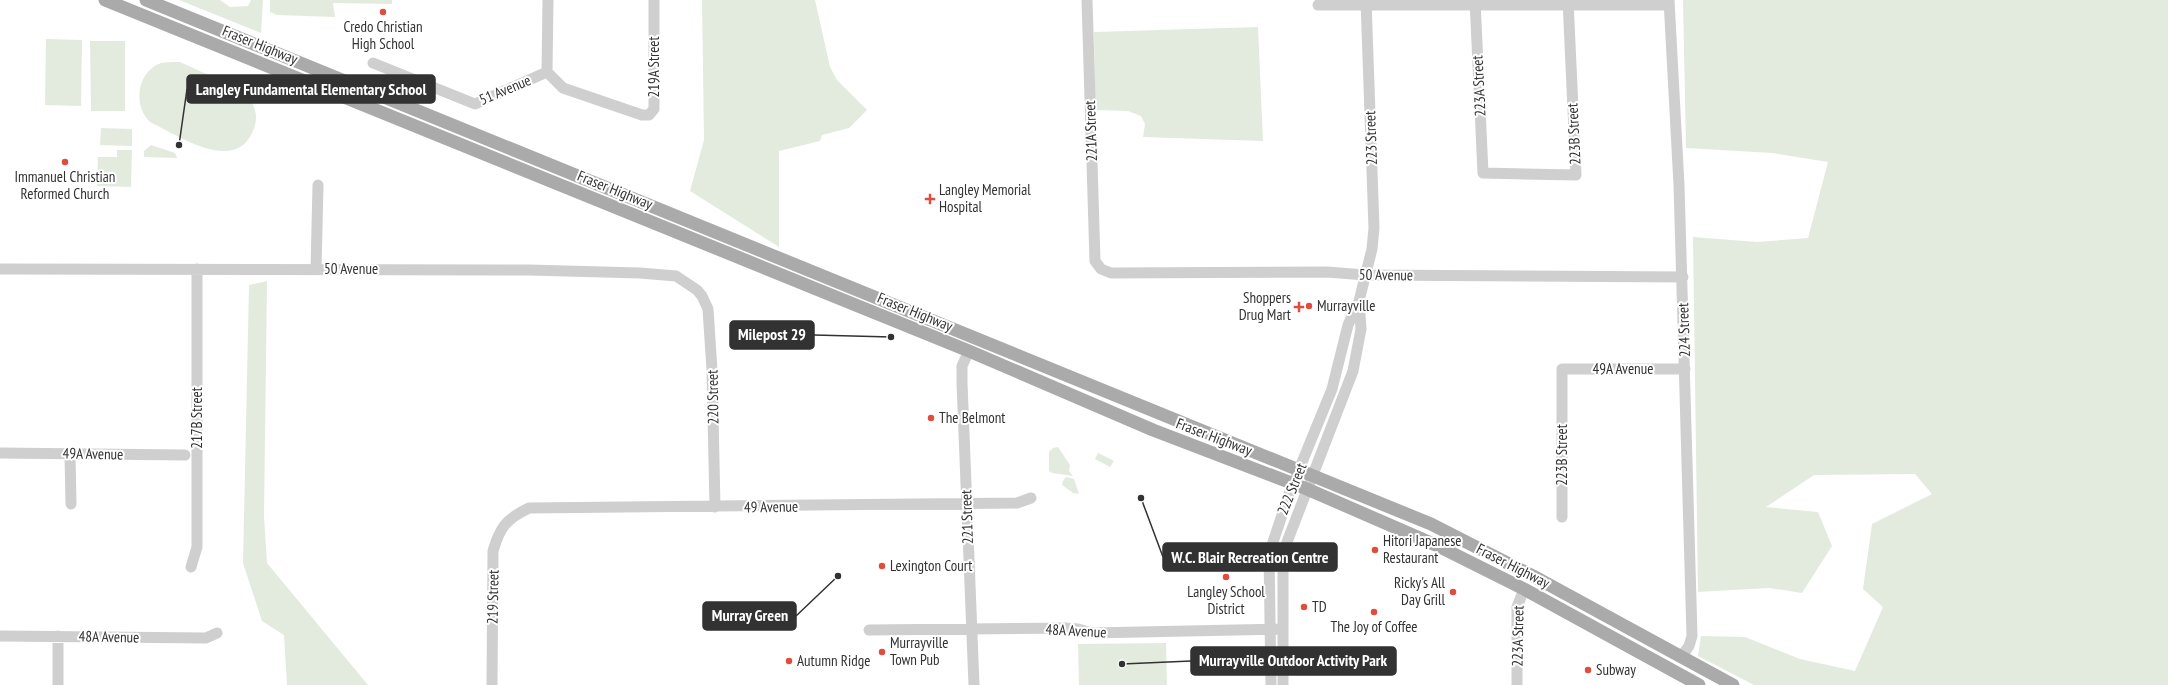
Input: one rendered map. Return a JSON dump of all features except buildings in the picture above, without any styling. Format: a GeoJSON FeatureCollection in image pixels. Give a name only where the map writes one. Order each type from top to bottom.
{"type":"FeatureCollection","features":[{"type":"Feature","properties":{"kind":"main road","name":"Fraser Highway"},"geometry":{"type":"LineString","coordinates":[[105,0],[969,351],[1153,430],[1307,489],[1438,546],[1524,589],[1699,685]]}},
{"type":"Feature","properties":{"kind":"main road","name":"Fraser Highway"},"geometry":{"type":"LineString","coordinates":[[146,0],[1432,525],[1533,576],[1733,685]]}},
{"type":"Feature","properties":{"kind":"street"},"geometry":{"type":"LineString","coordinates":[[547,72],[548,0]]}},
{"type":"Feature","properties":{"kind":"street","name":"219A Street"},"geometry":{"type":"LineString","coordinates":[[547,72],[563,88],[642,115],[650,115],[654,108],[654,0]]}},
{"type":"Feature","properties":{"kind":"street","name":"221A Street"},"geometry":{"type":"LineString","coordinates":[[1087,0],[1095,261]]}},
{"type":"Feature","properties":{"kind":"street"},"geometry":{"type":"LineString","coordinates":[[1318,5],[1366,2],[1669,3]]}},
{"type":"Feature","properties":{"kind":"street","name":"223 Street"},"geometry":{"type":"LineString","coordinates":[[1366,2],[1374,228],[1372,249],[1366,275]]}},
{"type":"Feature","properties":{"kind":"street","name":"223A Street"},"geometry":{"type":"LineString","coordinates":[[1475,3],[1482,173]]}},
{"type":"Feature","properties":{"kind":"street","name":"223B Street"},"geometry":{"type":"LineString","coordinates":[[1482,173],[1576,175],[1568,3]]}},
{"type":"Feature","properties":{"kind":"street","name":"224 Street"},"geometry":{"type":"LineString","coordinates":[[1669,3],[1682,277],[1692,636],[1689,646],[1681,657]]}},
{"type":"Feature","properties":{"kind":"street","name":"51 Avenue"},"geometry":{"type":"LineString","coordinates":[[373,63],[475,104],[547,72]]}},
{"type":"Feature","properties":{"kind":"street"},"geometry":{"type":"LineString","coordinates":[[316,269],[318,185]]}},
{"type":"Feature","properties":{"kind":"street","name":"50 Avenue"},"geometry":{"type":"LineString","coordinates":[[1095,261],[1100,269],[1111,273],[1327,272],[1366,275],[1682,277]]}},
{"type":"Feature","properties":{"kind":"street","name":"50 Avenue"},"geometry":{"type":"LineString","coordinates":[[0,269],[530,270],[640,273],[676,276],[697,290]]}},
{"type":"Feature","properties":{"kind":"street","name":"217B Street"},"geometry":{"type":"LineString","coordinates":[[191,567],[196,547],[197,269]]}},
{"type":"Feature","properties":{"kind":"street","name":"222 Street"},"geometry":{"type":"LineString","coordinates":[[1271,685],[1269,554],[1293,484],[1332,389],[1348,325],[1359,301],[1366,275]]}},
{"type":"Feature","properties":{"kind":"street","name":"220 Street"},"geometry":{"type":"LineString","coordinates":[[697,290],[702,296],[708,309],[712,370],[715,507]]}},
{"type":"Feature","properties":{"kind":"street","name":"222 Street"},"geometry":{"type":"LineString","coordinates":[[1283,685],[1284,558],[1287,542],[1346,393],[1353,371],[1361,329],[1359,301]]}},
{"type":"Feature","properties":{"kind":"street","name":"221 Street"},"geometry":{"type":"LineString","coordinates":[[969,351],[962,369],[974,685]]}},
{"type":"Feature","properties":{"kind":"street","name":"223B Street"},"geometry":{"type":"LineString","coordinates":[[1562,369],[1562,518]]}},
{"type":"Feature","properties":{"kind":"street","name":"49A Avenue"},"geometry":{"type":"LineString","coordinates":[[1562,369],[1685,369]]}},
{"type":"Feature","properties":{"kind":"street","name":"49A Avenue"},"geometry":{"type":"LineString","coordinates":[[0,453],[185,455]]}},
{"type":"Feature","properties":{"kind":"street"},"geometry":{"type":"LineString","coordinates":[[70,454],[71,504]]}},
{"type":"Feature","properties":{"kind":"street","name":"49 Avenue"},"geometry":{"type":"LineString","coordinates":[[513,516],[529,508],[967,504],[1016,503],[1031,498]]}},
{"type":"Feature","properties":{"kind":"street","name":"219 Street"},"geometry":{"type":"LineString","coordinates":[[492,685],[493,551],[499,532],[513,516]]}},
{"type":"Feature","properties":{"kind":"street","name":"223A Street"},"geometry":{"type":"LineString","coordinates":[[1517,685],[1517,608],[1524,589]]}},
{"type":"Feature","properties":{"kind":"street","name":"48A Avenue"},"geometry":{"type":"LineString","coordinates":[[869,630],[1065,628],[1078,629],[1091,633],[1283,629]]}},
{"type":"Feature","properties":{"kind":"street","name":"48A Avenue"},"geometry":{"type":"LineString","coordinates":[[0,636],[206,638],[217,633]]}},
{"type":"Feature","properties":{"kind":"street"},"geometry":{"type":"LineString","coordinates":[[58,636],[58,685]]}},
{"type":"Feature","properties":{"kind":"shaded area"},"geometry":{"type":"Polygon","coordinates":[[[179,0],[220,0],[230,7],[248,6],[251,0],[263,0],[261,33],[179,0]]]}},
{"type":"Feature","properties":{"kind":"shaded area"},"geometry":{"type":"Polygon","coordinates":[[[270,0],[392,0],[392,4],[333,3],[335,17],[277,15],[270,12],[270,0]]]}},
{"type":"Feature","properties":{"kind":"shaded area"},"geometry":{"type":"Polygon","coordinates":[[[702,0],[815,0],[830,67],[837,80],[867,110],[849,128],[822,135],[820,141],[779,151],[779,247],[690,191],[704,140],[702,0]]]}},
{"type":"Feature","properties":{"kind":"shaded area"},"geometry":{"type":"Polygon","coordinates":[[[1683,0],[2168,0],[2168,685],[1754,685],[1698,656],[1701,636],[1745,637],[1800,659],[1855,671],[1883,607],[1863,589],[1872,524],[1932,494],[1915,474],[1814,475],[1766,507],[1818,512],[1832,546],[1802,593],[1769,588],[1698,592],[1693,237],[1757,242],[1808,238],[1828,162],[1772,153],[1686,148],[1683,0]]]}},
{"type":"Feature","properties":{"kind":"shaded area"},"geometry":{"type":"Polygon","coordinates":[[[1258,27],[1263,141],[1143,137],[1145,124],[1141,116],[1128,111],[1095,110],[1094,32],[1258,27]]]}},
{"type":"Feature","properties":{"kind":"shaded area"},"geometry":{"type":"Polygon","coordinates":[[[46,39],[82,40],[81,106],[45,105],[46,39]]]}},
{"type":"Feature","properties":{"kind":"shaded area"},"geometry":{"type":"Polygon","coordinates":[[[90,41],[125,41],[125,111],[91,111],[90,41]]]}},
{"type":"Feature","properties":{"kind":"shaded area"},"geometry":{"type":"Polygon","coordinates":[[[180,62],[242,90],[245,93],[251,101],[256,115],[255,125],[247,141],[236,149],[223,151],[208,149],[192,143],[150,122],[141,107],[139,99],[142,81],[153,67],[161,63],[180,62]]]}},
{"type":"Feature","properties":{"kind":"shaded area"},"geometry":{"type":"Polygon","coordinates":[[[101,128],[132,129],[132,146],[100,145],[101,128]]]}},
{"type":"Feature","properties":{"kind":"shaded area"},"geometry":{"type":"Polygon","coordinates":[[[151,145],[175,153],[177,158],[144,157],[144,151],[151,145]]]}},
{"type":"Feature","properties":{"kind":"shaded area"},"geometry":{"type":"Polygon","coordinates":[[[117,150],[132,150],[131,187],[97,186],[98,157],[117,157],[117,150]]]}},
{"type":"Feature","properties":{"kind":"shaded area"},"geometry":{"type":"Polygon","coordinates":[[[267,281],[264,516],[267,563],[368,685],[287,685],[284,635],[262,621],[243,563],[249,285],[267,281]]]}},
{"type":"Feature","properties":{"kind":"shaded area"},"geometry":{"type":"Polygon","coordinates":[[[1058,447],[1070,465],[1069,471],[1073,476],[1052,473],[1049,471],[1049,452],[1053,448],[1058,447]]]}},
{"type":"Feature","properties":{"kind":"shaded area"},"geometry":{"type":"Polygon","coordinates":[[[1098,453],[1114,461],[1110,467],[1095,459],[1098,453]]]}},
{"type":"Feature","properties":{"kind":"shaded area"},"geometry":{"type":"Polygon","coordinates":[[[1066,477],[1074,479],[1079,494],[1073,493],[1062,485],[1066,477]]]}},
{"type":"Feature","properties":{"kind":"shaded area"},"geometry":{"type":"Polygon","coordinates":[[[1166,643],[1167,685],[1079,685],[1078,644],[1166,643]]]}},
{"type":"Feature","properties":{"kind":"place","name":"Credo Christian High School"},"geometry":{"type":"Point","coordinates":[383,12]}},
{"type":"Feature","properties":{"kind":"place","name":"Langley Fundamental Elementary School"},"geometry":{"type":"Point","coordinates":[179,145]}},
{"type":"Feature","properties":{"kind":"place","name":"Immanuel Christian Reformed Church"},"geometry":{"type":"Point","coordinates":[65,162]}},
{"type":"Feature","properties":{"kind":"place","name":"Langley Memorial Hospital"},"geometry":{"type":"Point","coordinates":[930,199]}},
{"type":"Feature","properties":{"kind":"place","name":"Murrayville"},"geometry":{"type":"Point","coordinates":[1309,306]}},
{"type":"Feature","properties":{"kind":"place","name":"Shoppers Drug Mart"},"geometry":{"type":"Point","coordinates":[1299,307]}},
{"type":"Feature","properties":{"kind":"place","name":"Milepost 29"},"geometry":{"type":"Point","coordinates":[891,337]}},
{"type":"Feature","properties":{"kind":"place","name":"The Belmont"},"geometry":{"type":"Point","coordinates":[931,418]}},
{"type":"Feature","properties":{"kind":"place","name":"W.C. Blair Recreation Centre"},"geometry":{"type":"Point","coordinates":[1141,498]}},
{"type":"Feature","properties":{"kind":"place","name":"Hitori Japanese Restaurant"},"geometry":{"type":"Point","coordinates":[1375,550]}},
{"type":"Feature","properties":{"kind":"place","name":"Lexington Court"},"geometry":{"type":"Point","coordinates":[882,566]}},
{"type":"Feature","properties":{"kind":"place","name":"Murray Green"},"geometry":{"type":"Point","coordinates":[838,576]}},
{"type":"Feature","properties":{"kind":"place","name":"Langley School District"},"geometry":{"type":"Point","coordinates":[1226,577]}},
{"type":"Feature","properties":{"kind":"place","name":"Ricky's All Day Grill"},"geometry":{"type":"Point","coordinates":[1453,592]}},
{"type":"Feature","properties":{"kind":"place","name":"TD"},"geometry":{"type":"Point","coordinates":[1304,607]}},
{"type":"Feature","properties":{"kind":"place","name":"The Joy of Coffee"},"geometry":{"type":"Point","coordinates":[1374,612]}},
{"type":"Feature","properties":{"kind":"place","name":"Murrayville Town Pub"},"geometry":{"type":"Point","coordinates":[882,652]}},
{"type":"Feature","properties":{"kind":"place","name":"Autumn Ridge"},"geometry":{"type":"Point","coordinates":[789,661]}},
{"type":"Feature","properties":{"kind":"place","name":"Murrayville Outdoor Activity Park"},"geometry":{"type":"Point","coordinates":[1122,664]}},
{"type":"Feature","properties":{"kind":"place","name":"Subway"},"geometry":{"type":"Point","coordinates":[1588,670]}}]}
